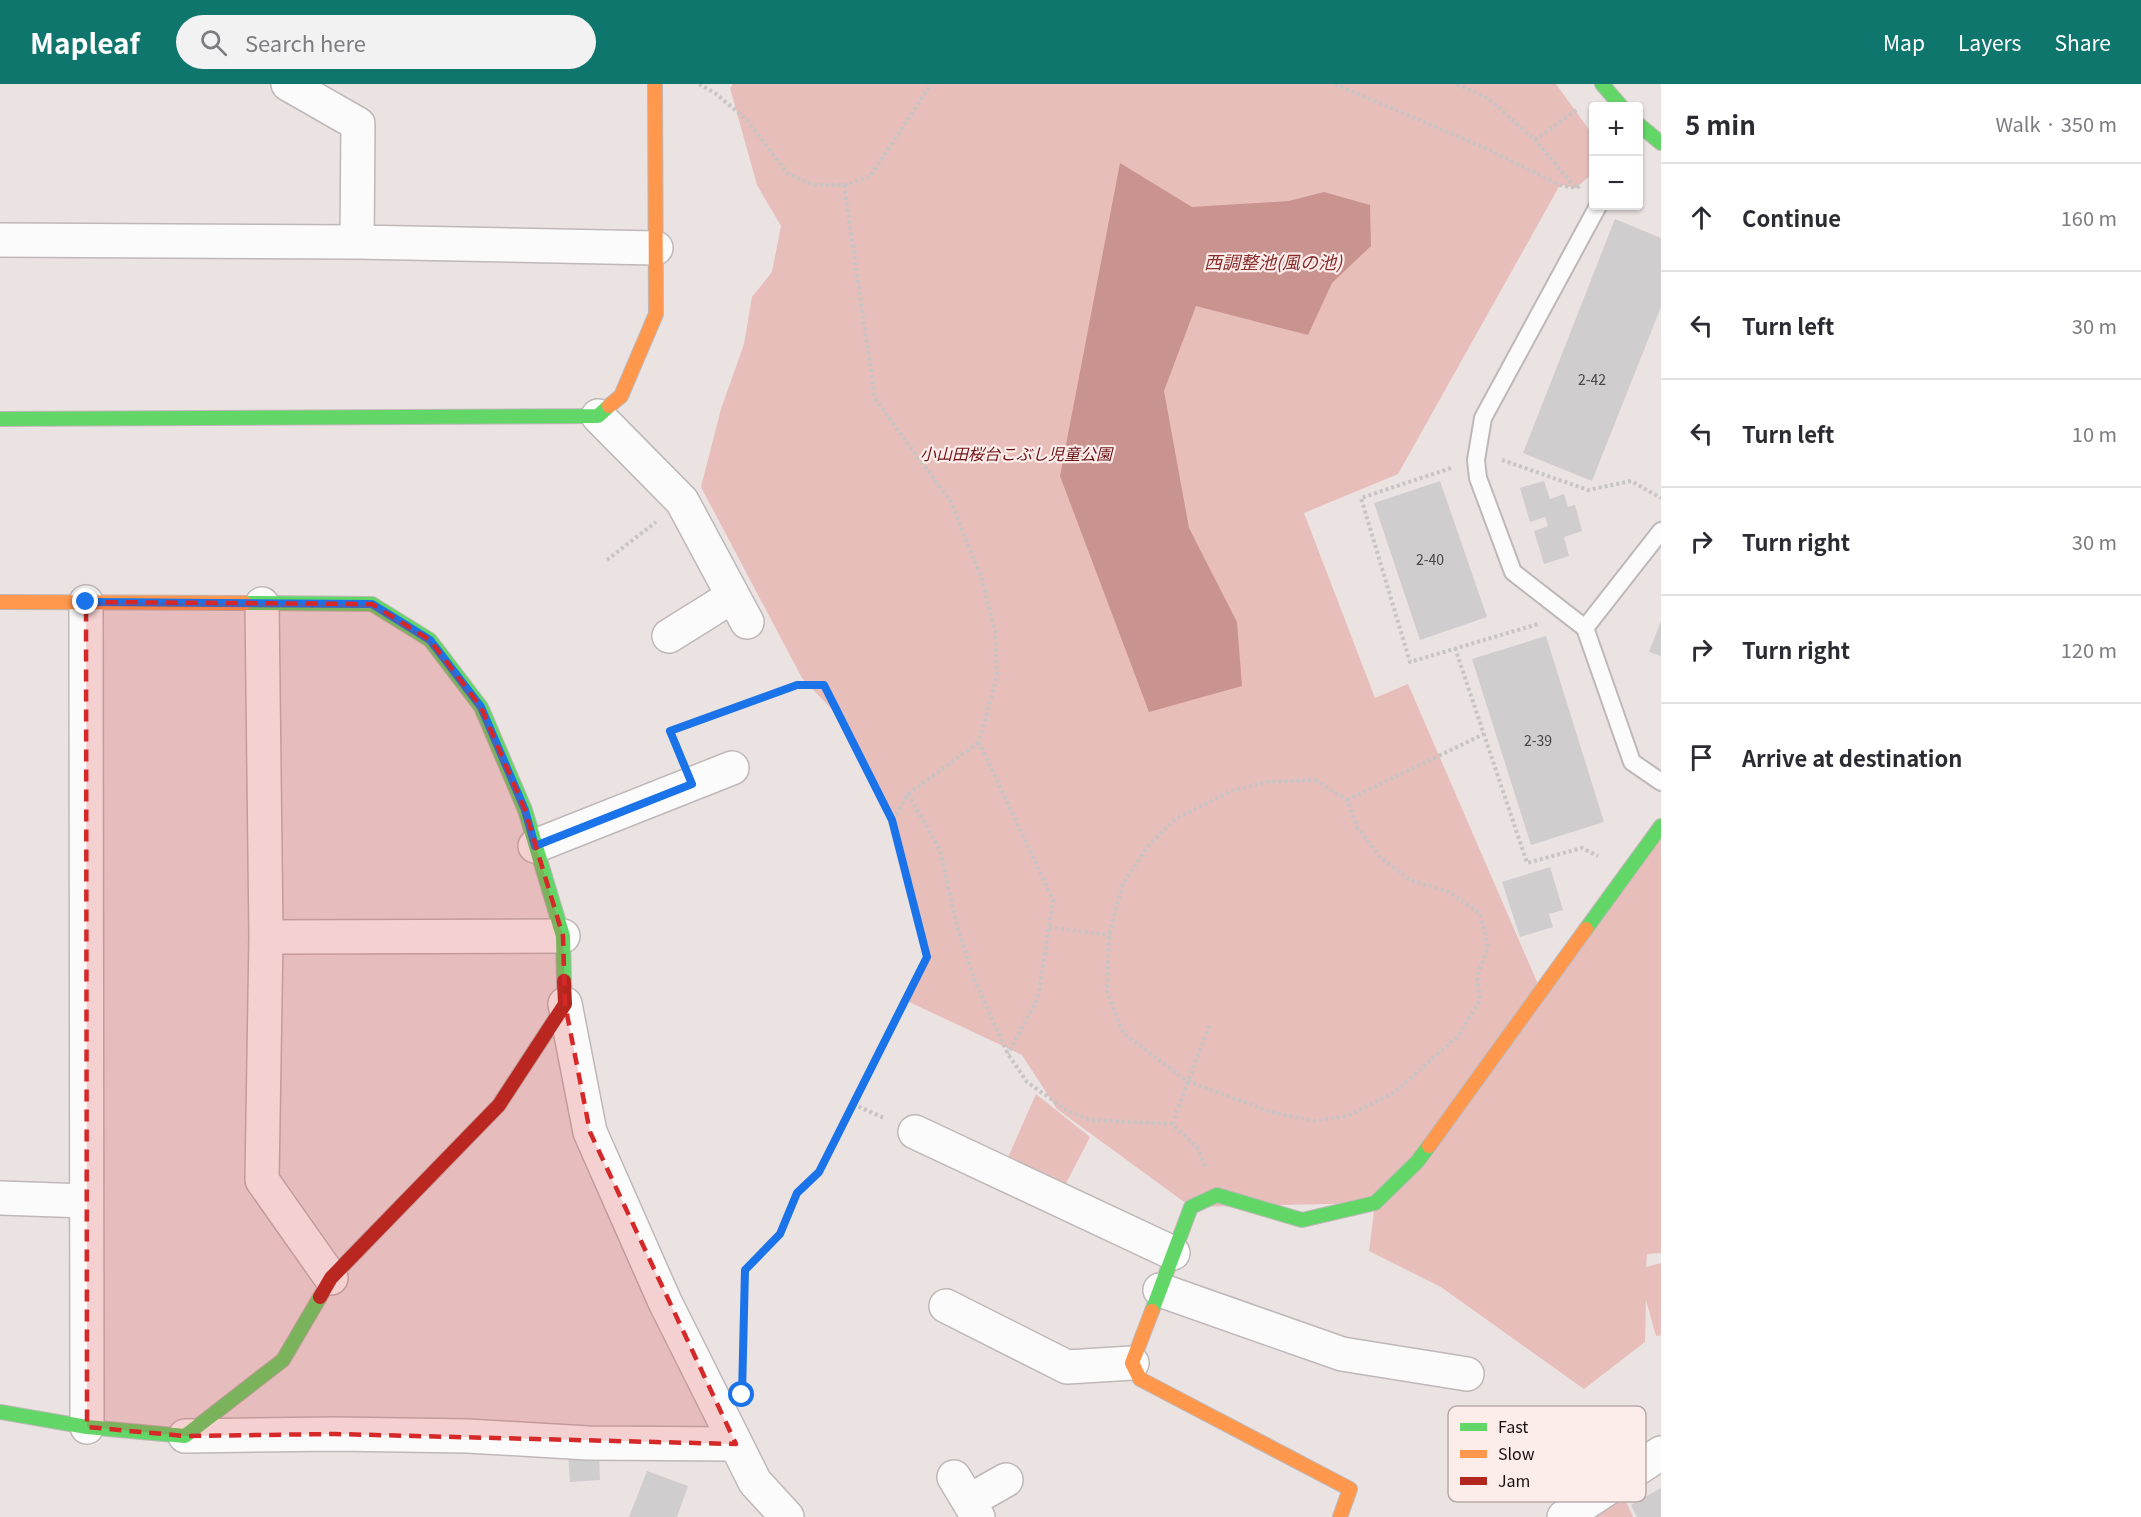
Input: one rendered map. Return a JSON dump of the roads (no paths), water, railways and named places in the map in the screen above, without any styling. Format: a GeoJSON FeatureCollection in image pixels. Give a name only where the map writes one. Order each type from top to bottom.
{"type":"FeatureCollection","features":[{"type":"Feature","properties":{"kind":"street"},"geometry":{"type":"LineString","coordinates":[[288,84],[358,124],[357,242]]}},
{"type":"Feature","properties":{"kind":"street"},"geometry":{"type":"LineString","coordinates":[[0,419],[598,416],[621,396],[656,314],[655,84]]}},
{"type":"Feature","properties":{"kind":"street"},"geometry":{"type":"LineString","coordinates":[[1602,84],[1618,102]]}},
{"type":"Feature","properties":{"kind":"street"},"geometry":{"type":"LineString","coordinates":[[1643,134],[1661,143]]}},
{"type":"Feature","properties":{"kind":"street"},"geometry":{"type":"LineString","coordinates":[[0,240],[357,242],[656,248]]}},
{"type":"Feature","properties":{"kind":"street"},"geometry":{"type":"LineString","coordinates":[[598,416],[682,501],[740,609],[669,636]]}},
{"type":"Feature","properties":{"kind":"street"},"geometry":{"type":"LineString","coordinates":[[0,602],[372,604],[430,640],[481,707],[525,810],[564,936],[565,1004],[590,1132],[665,1302],[755,1482],[787,1517]]}},
{"type":"Feature","properties":{"kind":"street"},"geometry":{"type":"LineString","coordinates":[[86,602],[87,1427]]}},
{"type":"Feature","properties":{"kind":"street"},"geometry":{"type":"LineString","coordinates":[[262,604],[266,937],[262,1180],[331,1278]]}},
{"type":"Feature","properties":{"kind":"street"},"geometry":{"type":"LineString","coordinates":[[535,846],[732,768]]}},
{"type":"Feature","properties":{"kind":"street"},"geometry":{"type":"LineString","coordinates":[[1340,1517],[1350,1489],[1140,1378],[1132,1363],[1191,1207],[1217,1195],[1302,1220],[1375,1203],[1417,1162],[1661,826]]}},
{"type":"Feature","properties":{"kind":"street"},"geometry":{"type":"LineString","coordinates":[[266,937],[564,936]]}},
{"type":"Feature","properties":{"kind":"street"},"geometry":{"type":"LineString","coordinates":[[186,1436],[283,1360],[331,1278],[499,1105],[565,1004]]}},
{"type":"Feature","properties":{"kind":"street"},"geometry":{"type":"LineString","coordinates":[[915,1132],[1173,1253]]}},
{"type":"Feature","properties":{"kind":"street"},"geometry":{"type":"LineString","coordinates":[[0,1198],[86,1201]]}},
{"type":"Feature","properties":{"kind":"street"},"geometry":{"type":"LineString","coordinates":[[1160,1290],[1342,1354],[1467,1374]]}},
{"type":"Feature","properties":{"kind":"street"},"geometry":{"type":"LineString","coordinates":[[946,1306],[1067,1366],[1132,1363]]}},
{"type":"Feature","properties":{"kind":"street"},"geometry":{"type":"LineString","coordinates":[[0,1412],[87,1427],[186,1436],[357,1435],[588,1443],[736,1444]]}},
{"type":"Feature","properties":{"kind":"street"},"geometry":{"type":"LineString","coordinates":[[1646,1463],[1661,1453]]}},
{"type":"Feature","properties":{"kind":"street"},"geometry":{"type":"LineString","coordinates":[[967,1498],[1006,1480]]}},
{"type":"Feature","properties":{"kind":"street"},"geometry":{"type":"LineString","coordinates":[[1564,1517],[1587,1502]]}},
{"type":"Feature","properties":{"kind":"lane"},"geometry":{"type":"LineString","coordinates":[[1596,210],[1483,418],[1476,460],[1478,478],[1513,572],[1585,628],[1632,762],[1661,782]]}},
{"type":"Feature","properties":{"kind":"lane"},"geometry":{"type":"LineString","coordinates":[[1585,628],[1661,531]]}},
{"type":"Feature","properties":{"kind":"water","name":"西調整池(風の池)"},"geometry":{"type":"Polygon","coordinates":[[[1120,163],[1192,207],[1289,201],[1324,192],[1370,205],[1371,246],[1332,283],[1308,335],[1196,306],[1164,391],[1189,528],[1237,622],[1242,686],[1149,712],[1060,476],[1120,163]]]}},
{"type":"Feature","properties":{"kind":"park label","name":"小山田桜台こぶし児童公園"},"geometry":{"type":"Point","coordinates":[1016,454]}}]}
